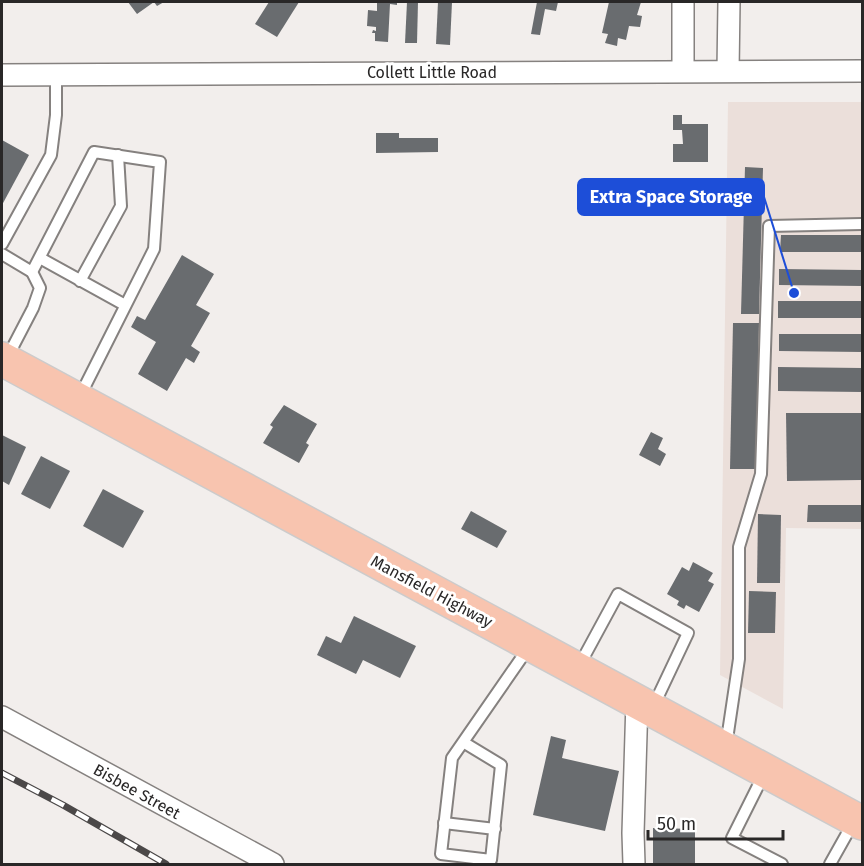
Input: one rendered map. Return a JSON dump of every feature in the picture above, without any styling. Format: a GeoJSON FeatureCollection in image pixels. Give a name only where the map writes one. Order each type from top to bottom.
{"type":"FeatureCollection","features":[{"type":"Feature","properties":{"kind":"main road","name":"Mansfield Highway"},"geometry":{"type":"LineString","coordinates":[[3,360],[859,821]]}},
{"type":"Feature","properties":{"kind":"street"},"geometry":{"type":"LineString","coordinates":[[683,2],[683,71]]}},
{"type":"Feature","properties":{"kind":"street"},"geometry":{"type":"LineString","coordinates":[[728,71],[729,2]]}},
{"type":"Feature","properties":{"kind":"street","name":"Collett Little Road"},"geometry":{"type":"LineString","coordinates":[[2,75],[862,71]]}},
{"type":"Feature","properties":{"kind":"street"},"geometry":{"type":"LineString","coordinates":[[634,864],[633,833],[644,705]]}},
{"type":"Feature","properties":{"kind":"street","name":"Bisbee Street"},"geometry":{"type":"LineString","coordinates":[[2,717],[273,864]]}},
{"type":"Feature","properties":{"kind":"lane"},"geometry":{"type":"LineString","coordinates":[[2,244],[51,155],[56,115],[56,73]]}},
{"type":"Feature","properties":{"kind":"lane"},"geometry":{"type":"LineString","coordinates":[[32,272],[93,152],[160,162],[154,249],[78,400]]}},
{"type":"Feature","properties":{"kind":"lane"},"geometry":{"type":"LineString","coordinates":[[80,281],[121,206],[118,155]]}},
{"type":"Feature","properties":{"kind":"lane"},"geometry":{"type":"LineString","coordinates":[[725,749],[739,659],[739,547],[761,474],[769,226],[862,224]]}},
{"type":"Feature","properties":{"kind":"lane"},"geometry":{"type":"LineString","coordinates":[[2,254],[32,272],[40,288],[33,308],[3,360]]}},
{"type":"Feature","properties":{"kind":"lane"},"geometry":{"type":"LineString","coordinates":[[40,258],[125,305]]}},
{"type":"Feature","properties":{"kind":"lane"},"geometry":{"type":"LineString","coordinates":[[578,669],[618,594],[688,633],[644,705]]}},
{"type":"Feature","properties":{"kind":"lane"},"geometry":{"type":"LineString","coordinates":[[463,742],[501,765],[491,860],[440,859],[452,758],[463,742],[531,644]]}},
{"type":"Feature","properties":{"kind":"lane"},"geometry":{"type":"LineString","coordinates":[[766,771],[732,838],[782,864]]}},
{"type":"Feature","properties":{"kind":"lane"},"geometry":{"type":"LineString","coordinates":[[830,864],[859,821]]}},
{"type":"Feature","properties":{"kind":"lane"},"geometry":{"type":"LineString","coordinates":[[444,823],[495,829]]}},
{"type":"Feature","properties":{"kind":"shaded area"},"geometry":{"type":"Polygon","coordinates":[[[728,102],[862,102],[862,529],[786,528],[783,709],[720,675],[728,102]]]}},
{"type":"Feature","properties":{"kind":"building"},"geometry":{"type":"Polygon","coordinates":[[[128,2],[154,2],[137,14],[128,2]]]}},
{"type":"Feature","properties":{"kind":"building"},"geometry":{"type":"Polygon","coordinates":[[[269,2],[299,2],[277,37],[255,24],[269,2]]]}},
{"type":"Feature","properties":{"kind":"building"},"geometry":{"type":"Polygon","coordinates":[[[377,2],[397,2],[397,5],[390,4],[388,42],[375,41],[375,33],[372,33],[373,30],[376,31],[376,27],[367,26],[368,10],[377,11],[377,2]]]}},
{"type":"Feature","properties":{"kind":"building"},"geometry":{"type":"Polygon","coordinates":[[[407,2],[418,2],[417,43],[405,43],[407,2]]]}},
{"type":"Feature","properties":{"kind":"building"},"geometry":{"type":"Polygon","coordinates":[[[438,2],[452,2],[450,45],[436,44],[438,2]]]}},
{"type":"Feature","properties":{"kind":"building"},"geometry":{"type":"Polygon","coordinates":[[[537,2],[558,2],[556,11],[545,9],[540,35],[531,34],[537,2]]]}},
{"type":"Feature","properties":{"kind":"building"},"geometry":{"type":"Polygon","coordinates":[[[609,2],[641,2],[637,15],[642,16],[640,27],[629,26],[626,40],[618,38],[617,46],[605,43],[608,34],[602,33],[609,2]]]}},
{"type":"Feature","properties":{"kind":"building"},"geometry":{"type":"Polygon","coordinates":[[[673,115],[682,115],[682,124],[708,124],[708,162],[673,162],[673,144],[683,144],[682,130],[673,130],[673,115]]]}},
{"type":"Feature","properties":{"kind":"building"},"geometry":{"type":"Polygon","coordinates":[[[376,133],[399,133],[399,138],[438,138],[438,152],[376,153],[376,133]]]}},
{"type":"Feature","properties":{"kind":"building"},"geometry":{"type":"Polygon","coordinates":[[[2,140],[29,155],[2,205],[2,140]]]}},
{"type":"Feature","properties":{"kind":"building"},"geometry":{"type":"Polygon","coordinates":[[[745,167],[763,168],[759,314],[741,314],[745,167]]]}},
{"type":"Feature","properties":{"kind":"building"},"geometry":{"type":"Polygon","coordinates":[[[781,235],[862,235],[862,252],[780,252],[781,235]]]}},
{"type":"Feature","properties":{"kind":"building"},"geometry":{"type":"Polygon","coordinates":[[[182,255],[214,274],[196,305],[210,313],[191,346],[200,352],[194,363],[186,358],[167,391],[138,374],[156,342],[131,327],[137,316],[145,320],[182,255]]]}},
{"type":"Feature","properties":{"kind":"building"},"geometry":{"type":"Polygon","coordinates":[[[779,269],[862,270],[862,286],[779,285],[779,269]]]}},
{"type":"Feature","properties":{"kind":"building"},"geometry":{"type":"Polygon","coordinates":[[[778,301],[862,301],[862,318],[778,318],[778,301]]]}},
{"type":"Feature","properties":{"kind":"building"},"geometry":{"type":"Polygon","coordinates":[[[733,323],[759,323],[756,469],[730,469],[733,323]]]}},
{"type":"Feature","properties":{"kind":"building"},"geometry":{"type":"Polygon","coordinates":[[[779,334],[862,334],[862,352],[779,351],[779,334]]]}},
{"type":"Feature","properties":{"kind":"building"},"geometry":{"type":"Polygon","coordinates":[[[778,367],[862,368],[862,392],[778,391],[778,367]]]}},
{"type":"Feature","properties":{"kind":"building"},"geometry":{"type":"Polygon","coordinates":[[[284,405],[317,424],[306,443],[309,445],[299,463],[263,443],[273,427],[270,425],[284,405]]]}},
{"type":"Feature","properties":{"kind":"building"},"geometry":{"type":"Polygon","coordinates":[[[786,413],[862,413],[862,480],[787,481],[786,413]]]}},
{"type":"Feature","properties":{"kind":"building"},"geometry":{"type":"Polygon","coordinates":[[[651,432],[663,438],[658,449],[666,454],[660,466],[639,455],[651,432]]]}},
{"type":"Feature","properties":{"kind":"building"},"geometry":{"type":"Polygon","coordinates":[[[2,435],[26,447],[9,485],[2,481],[2,435]]]}},
{"type":"Feature","properties":{"kind":"building"},"geometry":{"type":"Polygon","coordinates":[[[41,456],[70,471],[50,509],[21,494],[41,456]]]}},
{"type":"Feature","properties":{"kind":"building"},"geometry":{"type":"Polygon","coordinates":[[[103,489],[144,511],[123,548],[83,526],[103,489]]]}},
{"type":"Feature","properties":{"kind":"building"},"geometry":{"type":"Polygon","coordinates":[[[808,505],[862,505],[862,522],[807,522],[808,505]]]}},
{"type":"Feature","properties":{"kind":"building"},"geometry":{"type":"Polygon","coordinates":[[[471,511],[507,531],[497,548],[461,529],[471,511]]]}},
{"type":"Feature","properties":{"kind":"building"},"geometry":{"type":"Polygon","coordinates":[[[758,514],[781,515],[780,583],[757,583],[758,514]]]}},
{"type":"Feature","properties":{"kind":"building"},"geometry":{"type":"Polygon","coordinates":[[[693,562],[713,573],[708,581],[714,584],[699,612],[686,605],[684,609],[677,605],[679,601],[667,594],[682,567],[689,571],[693,562]]]}},
{"type":"Feature","properties":{"kind":"building"},"geometry":{"type":"Polygon","coordinates":[[[749,591],[776,592],[775,633],[748,633],[749,591]]]}},
{"type":"Feature","properties":{"kind":"building"},"geometry":{"type":"Polygon","coordinates":[[[354,616],[416,646],[400,678],[363,660],[356,674],[317,655],[326,636],[341,643],[354,616]]]}},
{"type":"Feature","properties":{"kind":"building"},"geometry":{"type":"Polygon","coordinates":[[[551,736],[566,740],[562,758],[619,771],[605,831],[533,815],[551,736]]]}},
{"type":"Feature","properties":{"kind":"building"},"geometry":{"type":"Polygon","coordinates":[[[653,828],[695,829],[695,864],[653,864],[653,828]]]}},
{"type":"Feature","properties":{"kind":"railway"},"geometry":{"type":"LineString","coordinates":[[2,773],[166,864]]}},
{"type":"Feature","properties":{"kind":"place","name":"Extra Space Storage"},"geometry":{"type":"Point","coordinates":[794,293]}}]}
